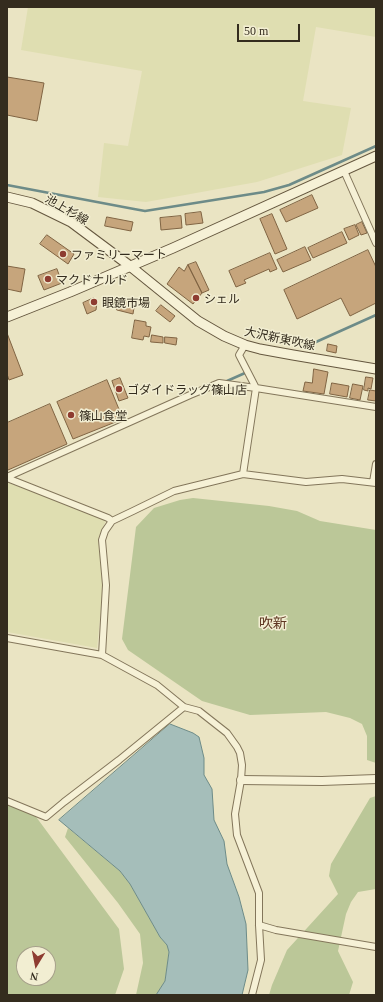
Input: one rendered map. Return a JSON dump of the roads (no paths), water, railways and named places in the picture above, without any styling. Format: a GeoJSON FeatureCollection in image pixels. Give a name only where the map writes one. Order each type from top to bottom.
{"type":"FeatureCollection","features":[{"type":"Feature","properties":{"kind":"main road"},"geometry":{"type":"LineString","coordinates":[[7,317],[130,266],[376,156]]}},
{"type":"Feature","properties":{"kind":"main road","name":"池上杉線"},"geometry":{"type":"LineString","coordinates":[[7,197],[32,203],[71,222],[130,266]]}},
{"type":"Feature","properties":{"kind":"main road","name":"大沢新東吹線"},"geometry":{"type":"LineString","coordinates":[[130,266],[198,321],[224,336],[245,345],[293,355],[376,368]]}},
{"type":"Feature","properties":{"kind":"street"},"geometry":{"type":"LineString","coordinates":[[344,171],[376,243]]}},
{"type":"Feature","properties":{"kind":"street"},"geometry":{"type":"LineString","coordinates":[[243,474],[256,388],[239,355],[245,345]]}},
{"type":"Feature","properties":{"kind":"street"},"geometry":{"type":"LineString","coordinates":[[7,478],[219,383],[376,407]]}},
{"type":"Feature","properties":{"kind":"street"},"geometry":{"type":"LineString","coordinates":[[102,655],[106,585],[102,540],[105,531],[112,521],[174,491],[243,474],[306,482],[342,479],[374,483],[376,464]]}},
{"type":"Feature","properties":{"kind":"street"},"geometry":{"type":"LineString","coordinates":[[7,478],[108,518],[112,521]]}},
{"type":"Feature","properties":{"kind":"street"},"geometry":{"type":"LineString","coordinates":[[7,638],[102,655],[157,685],[184,707],[199,711],[227,733],[238,747],[242,765],[235,814],[237,835],[259,893],[261,960],[252,995]]}},
{"type":"Feature","properties":{"kind":"street"},"geometry":{"type":"LineString","coordinates":[[7,801],[46,817],[184,707]]}},
{"type":"Feature","properties":{"kind":"street"},"geometry":{"type":"LineString","coordinates":[[240,780],[322,782],[376,779]]}},
{"type":"Feature","properties":{"kind":"street"},"geometry":{"type":"LineString","coordinates":[[259,925],[276,930],[376,947]]}},
{"type":"Feature","properties":{"kind":"water"},"geometry":{"type":"Polygon","coordinates":[[[170,724],[199,737],[204,758],[204,775],[212,789],[214,820],[224,841],[227,864],[239,897],[246,924],[248,970],[242,995],[156,995],[165,981],[169,952],[167,945],[160,937],[130,884],[120,871],[59,820],[170,724]]]}},
{"type":"Feature","properties":{"kind":"waterway"},"geometry":{"type":"LineString","coordinates":[[7,185],[145,211],[264,192],[289,185],[376,146]]}},
{"type":"Feature","properties":{"kind":"waterway"},"geometry":{"type":"LineString","coordinates":[[307,346],[376,315]]}},
{"type":"Feature","properties":{"kind":"waterway"},"geometry":{"type":"LineString","coordinates":[[227,381],[245,373]]}},
{"type":"Feature","properties":{"kind":"place","name":"ファミリーマート"},"geometry":{"type":"Point","coordinates":[63,254]}},
{"type":"Feature","properties":{"kind":"place","name":"マクドナルド"},"geometry":{"type":"Point","coordinates":[48,279]}},
{"type":"Feature","properties":{"kind":"place","name":"シェル"},"geometry":{"type":"Point","coordinates":[196,298]}},
{"type":"Feature","properties":{"kind":"place","name":"眼鏡市場"},"geometry":{"type":"Point","coordinates":[94,302]}},
{"type":"Feature","properties":{"kind":"place","name":"ゴダイドラッグ篠山店"},"geometry":{"type":"Point","coordinates":[119,389]}},
{"type":"Feature","properties":{"kind":"place","name":"篠山食堂"},"geometry":{"type":"Point","coordinates":[71,415]}},
{"type":"Feature","properties":{"kind":"district","name":"吹新"},"geometry":{"type":"Point","coordinates":[273,623]}}]}
